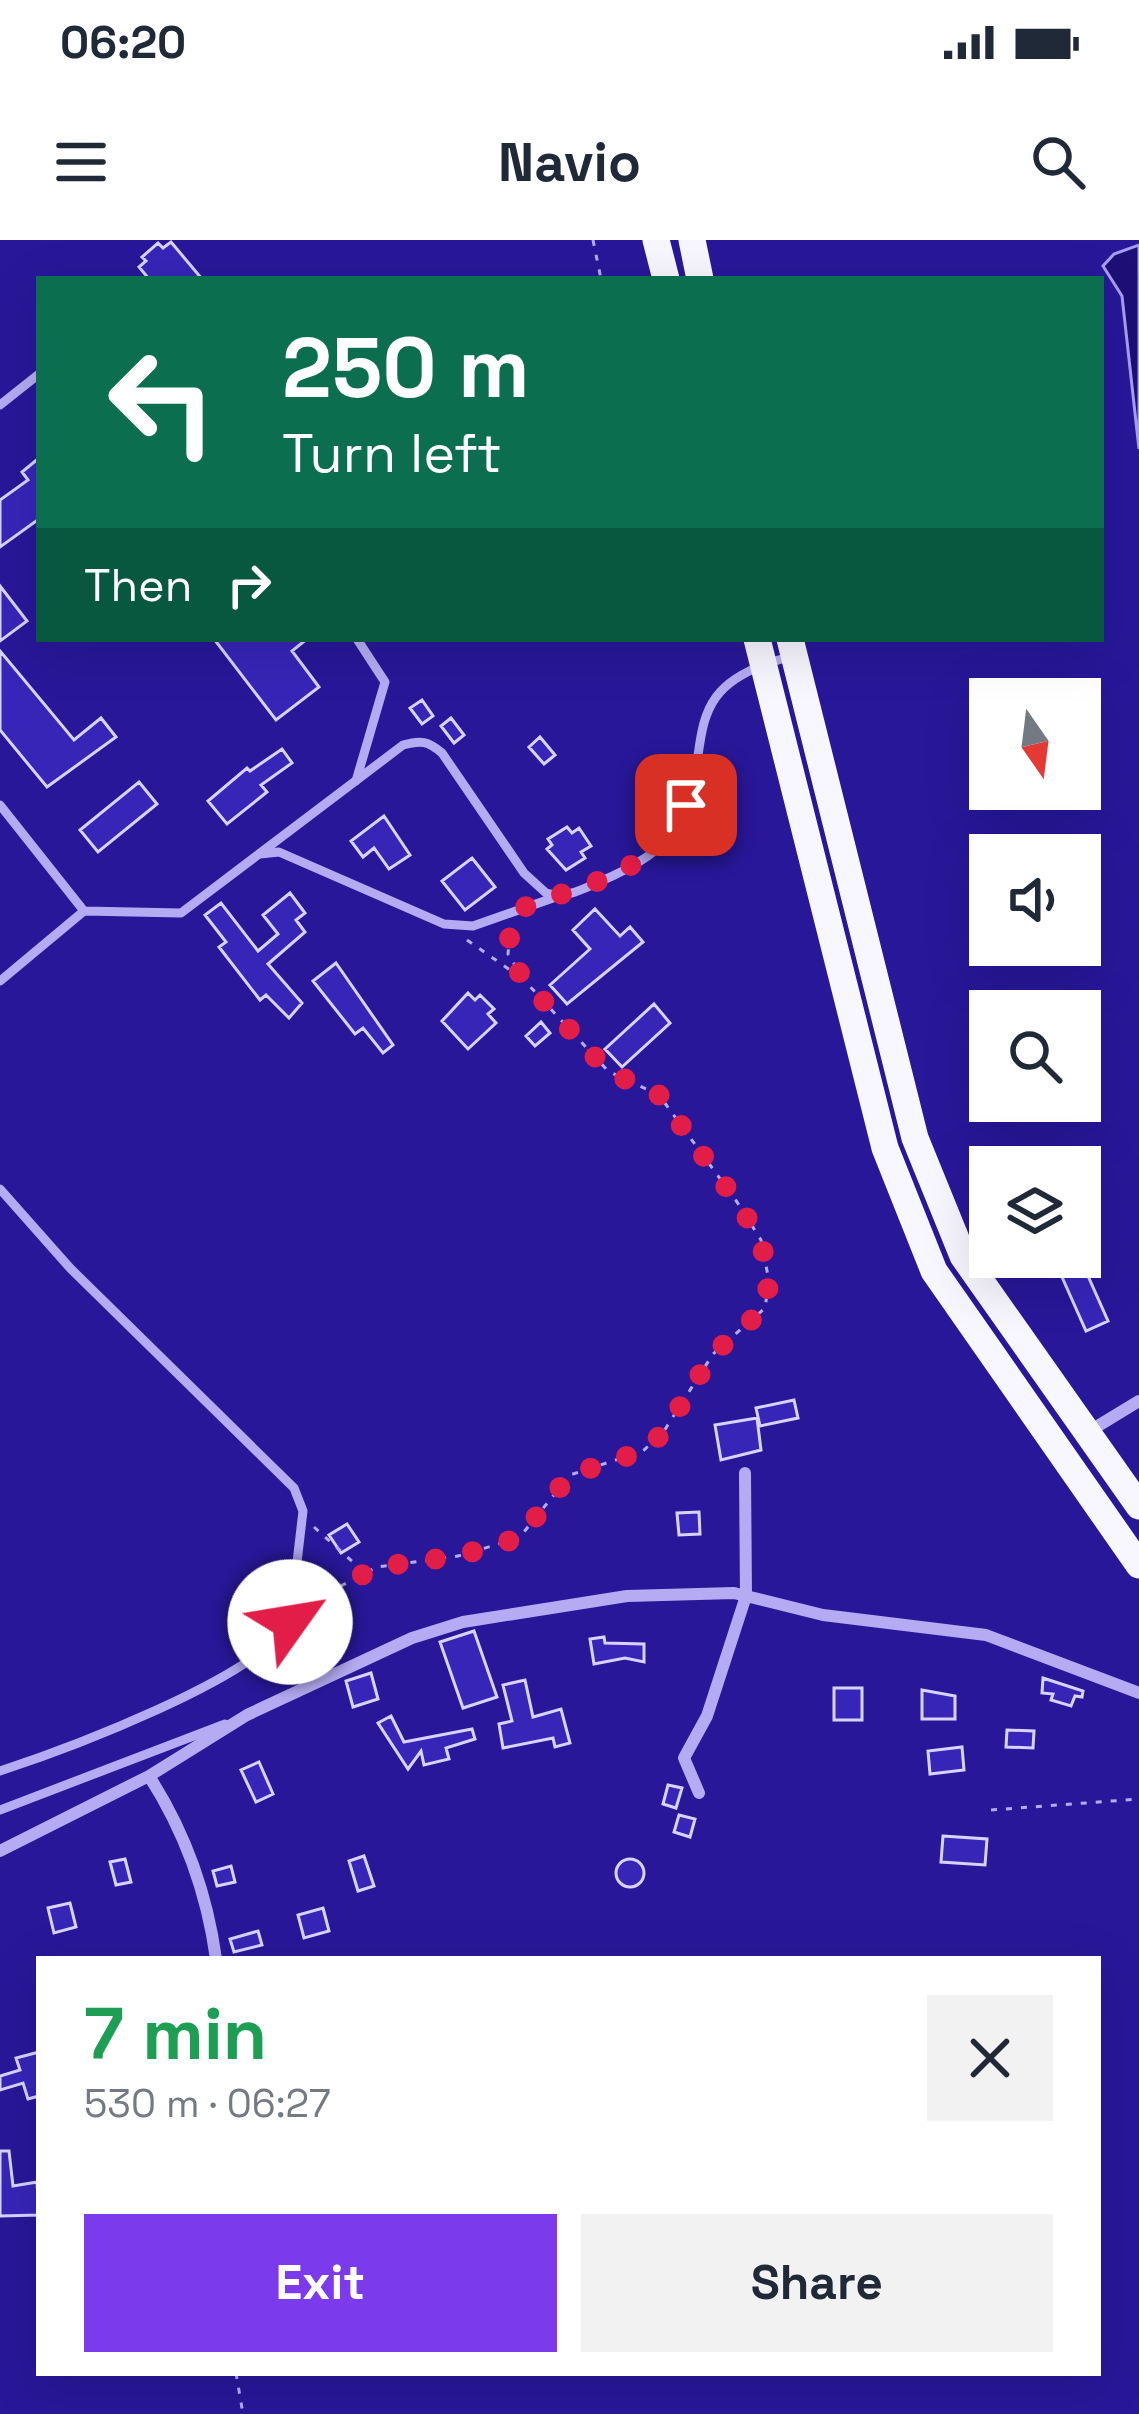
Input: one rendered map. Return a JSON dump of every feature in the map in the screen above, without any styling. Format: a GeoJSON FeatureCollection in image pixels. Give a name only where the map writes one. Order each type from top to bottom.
{"type":"FeatureCollection","features":[{"type":"Feature","properties":{"kind":"main road"},"geometry":{"type":"LineString","coordinates":[[656,240],[665,276]]}},
{"type":"Feature","properties":{"kind":"main road"},"geometry":{"type":"LineString","coordinates":[[692,240],[699,276]]}},
{"type":"Feature","properties":{"kind":"main road"},"geometry":{"type":"LineString","coordinates":[[792,648],[915,1138],[962,1256],[1139,1506]]}},
{"type":"Feature","properties":{"kind":"main road"},"geometry":{"type":"LineString","coordinates":[[760,651],[884,1148],[910,1215],[934,1271],[1139,1564]]}},
{"type":"Feature","properties":{"kind":"street"},"geometry":{"type":"LineString","coordinates":[[1087,1432],[1139,1401]]}},
{"type":"Feature","properties":{"kind":"street"},"geometry":{"type":"LineString","coordinates":[[698,1793],[684,1758],[707,1716],[746,1596],[745,1473]]}},
{"type":"Feature","properties":{"kind":"street"},"geometry":{"type":"LineString","coordinates":[[0,1851],[149,1776],[237,1721],[353,1662],[463,1622],[668,1592],[746,1596],[823,1615],[986,1635],[1139,1693]]}},
{"type":"Feature","properties":{"kind":"street"},"geometry":{"type":"LineString","coordinates":[[149,1776],[172,1812],[192,1860],[211,1916],[216,1956]]}},
{"type":"Feature","properties":{"kind":"lane"},"geometry":{"type":"LineString","coordinates":[[0,405],[36,376]]}},
{"type":"Feature","properties":{"kind":"lane"},"geometry":{"type":"LineString","coordinates":[[356,781],[385,682],[359,642]]}},
{"type":"Feature","properties":{"kind":"lane"},"geometry":{"type":"LineString","coordinates":[[259,854],[279,852],[444,924],[473,926],[621,873],[674,832],[686,805],[709,708],[760,651],[792,648]]}},
{"type":"Feature","properties":{"kind":"lane"},"geometry":{"type":"LineString","coordinates":[[0,981],[84,911],[181,913],[403,745],[429,742],[524,872],[558,896]]}},
{"type":"Feature","properties":{"kind":"lane"},"geometry":{"type":"LineString","coordinates":[[0,805],[84,911]]}},
{"type":"Feature","properties":{"kind":"lane"},"geometry":{"type":"LineString","coordinates":[[0,1189],[70,1268],[294,1488],[302,1515],[290,1622],[283,1634],[239,1666],[149,1713],[0,1772]]}},
{"type":"Feature","properties":{"kind":"lane"},"geometry":{"type":"LineString","coordinates":[[0,1810],[197,1732],[237,1721]]}},
{"type":"Feature","properties":{"kind":"path"},"geometry":{"type":"LineString","coordinates":[[593,240],[601,276]]}},
{"type":"Feature","properties":{"kind":"path"},"geometry":{"type":"LineString","coordinates":[[522,908],[507,942],[524,980]]}},
{"type":"Feature","properties":{"kind":"path"},"geometry":{"type":"LineString","coordinates":[[283,1634],[339,1587],[366,1573],[410,1559],[491,1549],[519,1538],[570,1475],[643,1451],[664,1432],[713,1354],[765,1308],[769,1281],[761,1240],[659,1095],[608,1071],[524,980],[444,924]]}},
{"type":"Feature","properties":{"kind":"path"},"geometry":{"type":"LineString","coordinates":[[302,1515],[355,1570],[366,1573]]}},
{"type":"Feature","properties":{"kind":"path"},"geometry":{"type":"LineString","coordinates":[[991,1810],[1139,1799]]}},
{"type":"Feature","properties":{"kind":"path"},"geometry":{"type":"LineString","coordinates":[[237,2376],[243,2414]]}},
{"type":"Feature","properties":{"kind":"shaded area"},"geometry":{"type":"Polygon","coordinates":[[[1139,245],[1139,449],[1122,296],[1103,266],[1114,254],[1139,245]]]}},
{"type":"Feature","properties":{"kind":"building"},"geometry":{"type":"Polygon","coordinates":[[[171,242],[199,276],[146,276],[139,267],[146,261],[142,257],[158,243],[163,248],[171,242]]]}},
{"type":"Feature","properties":{"kind":"building"},"geometry":{"type":"Polygon","coordinates":[[[36,460],[36,521],[0,547],[0,500],[28,480],[22,472],[36,460]]]}},
{"type":"Feature","properties":{"kind":"building"},"geometry":{"type":"Polygon","coordinates":[[[0,586],[27,621],[0,641],[0,586]]]}},
{"type":"Feature","properties":{"kind":"building"},"geometry":{"type":"Polygon","coordinates":[[[216,642],[303,642],[292,651],[319,687],[276,720],[216,642]]]}},
{"type":"Feature","properties":{"kind":"building"},"geometry":{"type":"Polygon","coordinates":[[[0,651],[74,740],[101,718],[116,737],[47,787],[0,730],[0,651]]]}},
{"type":"Feature","properties":{"kind":"building"},"geometry":{"type":"Polygon","coordinates":[[[422,700],[433,716],[422,724],[410,708],[422,700]]]}},
{"type":"Feature","properties":{"kind":"building"},"geometry":{"type":"Polygon","coordinates":[[[451,718],[464,735],[454,743],[441,726],[451,718]]]}},
{"type":"Feature","properties":{"kind":"building"},"geometry":{"type":"Polygon","coordinates":[[[540,737],[555,755],[544,764],[529,747],[540,737]]]}},
{"type":"Feature","properties":{"kind":"building"},"geometry":{"type":"Polygon","coordinates":[[[282,749],[292,763],[261,785],[267,792],[227,824],[208,801],[247,768],[250,771],[282,749]]]}},
{"type":"Feature","properties":{"kind":"building"},"geometry":{"type":"Polygon","coordinates":[[[139,782],[157,804],[98,852],[80,830],[139,782]]]}},
{"type":"Feature","properties":{"kind":"building"},"geometry":{"type":"Polygon","coordinates":[[[384,816],[410,855],[389,869],[374,848],[363,857],[351,841],[384,816]]]}},
{"type":"Feature","properties":{"kind":"building"},"geometry":{"type":"Polygon","coordinates":[[[567,827],[572,833],[579,828],[591,846],[581,852],[585,858],[566,870],[547,849],[552,845],[548,839],[567,827]]]}},
{"type":"Feature","properties":{"kind":"building"},"geometry":{"type":"Polygon","coordinates":[[[472,858],[495,887],[465,910],[442,881],[472,858]]]}},
{"type":"Feature","properties":{"kind":"building"},"geometry":{"type":"Polygon","coordinates":[[[290,893],[305,913],[296,920],[305,932],[268,964],[302,1003],[289,1018],[266,995],[260,1000],[219,947],[226,942],[205,915],[221,903],[258,951],[278,934],[263,915],[290,893]]]}},
{"type":"Feature","properties":{"kind":"building"},"geometry":{"type":"Polygon","coordinates":[[[595,909],[620,936],[630,927],[643,942],[567,1004],[550,985],[590,949],[573,930],[595,909]]]}},
{"type":"Feature","properties":{"kind":"building"},"geometry":{"type":"Polygon","coordinates":[[[336,963],[393,1045],[383,1053],[363,1028],[355,1034],[313,981],[336,963]]]}},
{"type":"Feature","properties":{"kind":"building"},"geometry":{"type":"Polygon","coordinates":[[[468,993],[475,1000],[480,995],[494,1009],[488,1014],[496,1023],[468,1049],[442,1021],[468,993]]]}},
{"type":"Feature","properties":{"kind":"building"},"geometry":{"type":"Polygon","coordinates":[[[654,1004],[670,1023],[622,1067],[605,1049],[654,1004]]]}},
{"type":"Feature","properties":{"kind":"building"},"geometry":{"type":"Polygon","coordinates":[[[541,1022],[550,1033],[535,1046],[526,1036],[541,1022]]]}},
{"type":"Feature","properties":{"kind":"building"},"geometry":{"type":"Polygon","coordinates":[[[1062,1278],[1089,1278],[1108,1321],[1086,1331],[1062,1278]]]}},
{"type":"Feature","properties":{"kind":"building"},"geometry":{"type":"Polygon","coordinates":[[[794,1400],[798,1418],[760,1426],[756,1408],[794,1400]]]}},
{"type":"Feature","properties":{"kind":"building"},"geometry":{"type":"Polygon","coordinates":[[[757,1418],[761,1450],[721,1460],[715,1425],[757,1418]]]}},
{"type":"Feature","properties":{"kind":"building"},"geometry":{"type":"Polygon","coordinates":[[[699,1512],[700,1534],[679,1535],[677,1513],[699,1512]]]}},
{"type":"Feature","properties":{"kind":"building"},"geometry":{"type":"Polygon","coordinates":[[[347,1524],[359,1542],[341,1553],[329,1535],[347,1524]]]}},
{"type":"Feature","properties":{"kind":"building"},"geometry":{"type":"Polygon","coordinates":[[[474,1631],[497,1697],[463,1708],[440,1642],[474,1631]]]}},
{"type":"Feature","properties":{"kind":"building"},"geometry":{"type":"Polygon","coordinates":[[[604,1637],[605,1643],[644,1644],[644,1662],[625,1658],[594,1664],[590,1639],[604,1637]]]}},
{"type":"Feature","properties":{"kind":"building"},"geometry":{"type":"Polygon","coordinates":[[[371,1673],[378,1699],[353,1707],[346,1681],[371,1673]]]}},
{"type":"Feature","properties":{"kind":"building"},"geometry":{"type":"Polygon","coordinates":[[[1043,1678],[1083,1691],[1082,1697],[1075,1696],[1071,1706],[1051,1700],[1053,1694],[1042,1693],[1043,1678]]]}},
{"type":"Feature","properties":{"kind":"building"},"geometry":{"type":"Polygon","coordinates":[[[525,1680],[533,1717],[561,1709],[570,1743],[555,1747],[553,1738],[503,1748],[499,1724],[512,1721],[503,1685],[525,1680]]]}},
{"type":"Feature","properties":{"kind":"building"},"geometry":{"type":"Polygon","coordinates":[[[834,1688],[862,1688],[862,1720],[834,1720],[834,1688]]]}},
{"type":"Feature","properties":{"kind":"building"},"geometry":{"type":"Polygon","coordinates":[[[922,1690],[955,1696],[955,1719],[922,1719],[922,1690]]]}},
{"type":"Feature","properties":{"kind":"building"},"geometry":{"type":"Polygon","coordinates":[[[391,1716],[404,1742],[472,1729],[475,1739],[446,1748],[449,1759],[424,1765],[421,1751],[408,1769],[378,1723],[391,1716]]]}},
{"type":"Feature","properties":{"kind":"building"},"geometry":{"type":"Polygon","coordinates":[[[1007,1730],[1034,1731],[1033,1748],[1006,1747],[1007,1730]]]}},
{"type":"Feature","properties":{"kind":"building"},"geometry":{"type":"Polygon","coordinates":[[[962,1747],[964,1770],[930,1774],[928,1751],[962,1747]]]}},
{"type":"Feature","properties":{"kind":"building"},"geometry":{"type":"Polygon","coordinates":[[[259,1762],[273,1794],[256,1802],[241,1770],[259,1762]]]}},
{"type":"Feature","properties":{"kind":"building"},"geometry":{"type":"Polygon","coordinates":[[[668,1785],[682,1788],[676,1808],[663,1804],[668,1785]]]}},
{"type":"Feature","properties":{"kind":"building"},"geometry":{"type":"Polygon","coordinates":[[[679,1815],[695,1819],[690,1837],[674,1832],[679,1815]]]}},
{"type":"Feature","properties":{"kind":"building"},"geometry":{"type":"Polygon","coordinates":[[[943,1836],[987,1839],[985,1865],[941,1862],[943,1836]]]}},
{"type":"Feature","properties":{"kind":"building"},"geometry":{"type":"Polygon","coordinates":[[[364,1856],[374,1886],[358,1891],[349,1861],[364,1856]]]}},
{"type":"Feature","properties":{"kind":"building"},"geometry":{"type":"Polygon","coordinates":[[[125,1859],[131,1882],[116,1885],[110,1862],[125,1859]]]}},
{"type":"Feature","properties":{"kind":"building"},"geometry":{"type":"Polygon","coordinates":[[[630,1859],[640,1863],[644,1873],[640,1883],[630,1887],[620,1883],[616,1873],[620,1863],[630,1859]]]}},
{"type":"Feature","properties":{"kind":"building"},"geometry":{"type":"Polygon","coordinates":[[[231,1866],[235,1882],[217,1886],[213,1871],[231,1866]]]}},
{"type":"Feature","properties":{"kind":"building"},"geometry":{"type":"Polygon","coordinates":[[[70,1903],[76,1927],[54,1933],[48,1908],[70,1903]]]}},
{"type":"Feature","properties":{"kind":"building"},"geometry":{"type":"Polygon","coordinates":[[[323,1908],[329,1931],[304,1938],[298,1915],[323,1908]]]}},
{"type":"Feature","properties":{"kind":"building"},"geometry":{"type":"Polygon","coordinates":[[[258,1931],[262,1945],[234,1952],[230,1939],[258,1931]]]}},
{"type":"Feature","properties":{"kind":"building"},"geometry":{"type":"Polygon","coordinates":[[[36,2053],[36,2097],[28,2099],[23,2083],[0,2090],[0,2076],[20,2070],[16,2058],[36,2053]]]}},
{"type":"Feature","properties":{"kind":"building"},"geometry":{"type":"Polygon","coordinates":[[[0,2151],[9,2151],[13,2186],[36,2182],[36,2215],[0,2216],[0,2151]]]}},
{"type":"Feature","properties":{"kind":"route"},"geometry":{"type":"LineString","coordinates":[[290,1622],[283,1634],[339,1587],[377,1567],[458,1556],[519,1538],[541,1515],[553,1490],[570,1475],[617,1463],[643,1451],[664,1432],[713,1354],[765,1308],[769,1281],[761,1240],[737,1202],[659,1095],[608,1071],[524,980],[508,954],[511,923],[522,908],[621,873],[674,832],[686,805]]}}]}
